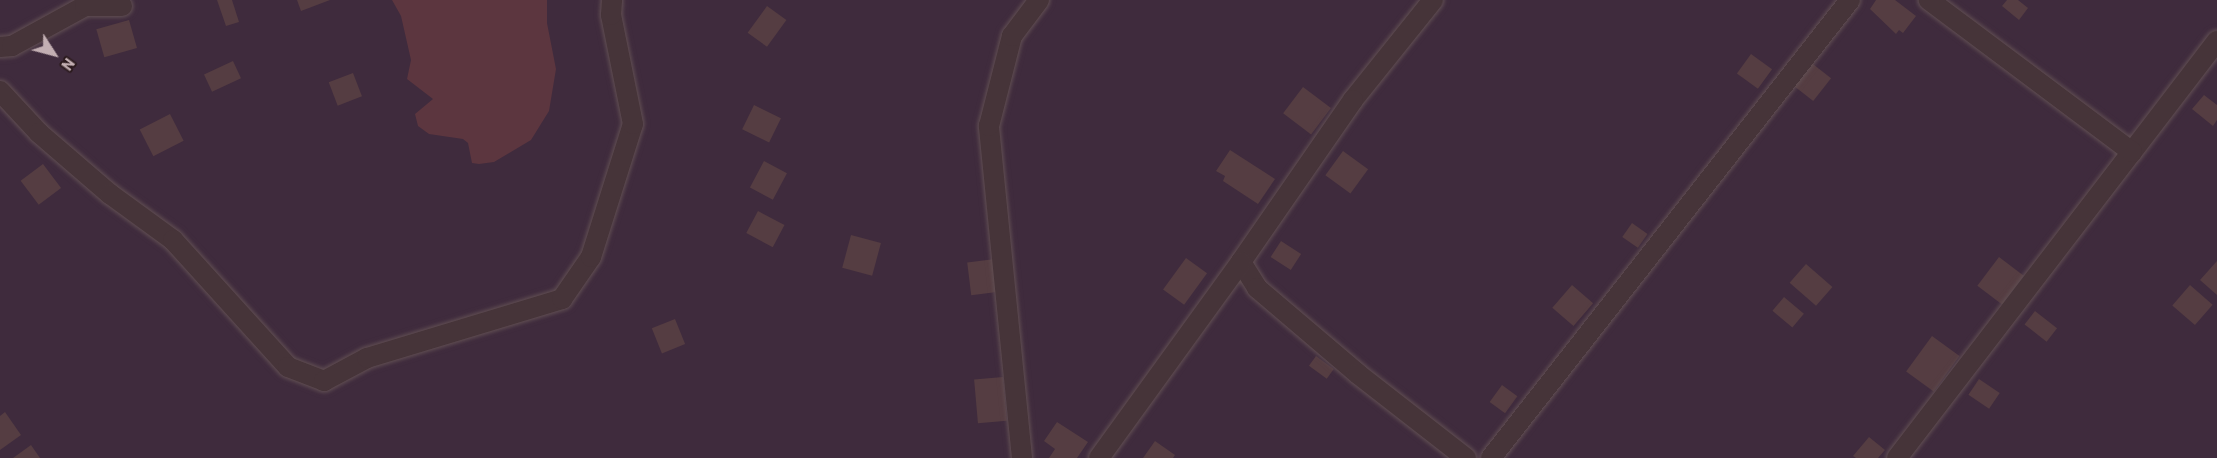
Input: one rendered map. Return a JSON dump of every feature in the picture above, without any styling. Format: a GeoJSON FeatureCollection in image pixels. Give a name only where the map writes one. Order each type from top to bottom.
{"type":"FeatureCollection","features":[{"type":"Feature","properties":{"kind":"lane"},"geometry":{"type":"LineString","coordinates":[[0,91],[48,141],[110,194],[173,240],[288,367],[324,381],[367,358],[562,299],[591,257],[633,124],[611,15],[612,0]]}},
{"type":"Feature","properties":{"kind":"lane"},"geometry":{"type":"LineString","coordinates":[[1022,458],[989,126],[1012,36],[1039,0]]}},
{"type":"Feature","properties":{"kind":"lane"},"geometry":{"type":"LineString","coordinates":[[1099,458],[1241,262],[1353,100],[1433,0]]}},
{"type":"Feature","properties":{"kind":"lane"},"geometry":{"type":"LineString","coordinates":[[1491,458],[1850,0]]}},
{"type":"Feature","properties":{"kind":"lane"},"geometry":{"type":"LineString","coordinates":[[1929,0],[2132,152]]}},
{"type":"Feature","properties":{"kind":"lane"},"geometry":{"type":"LineString","coordinates":[[0,47],[12,46],[85,6],[122,6]]}},
{"type":"Feature","properties":{"kind":"lane"},"geometry":{"type":"LineString","coordinates":[[1897,458],[2217,40]]}},
{"type":"Feature","properties":{"kind":"lane"},"geometry":{"type":"LineString","coordinates":[[1241,262],[1257,288],[1358,374],[1466,458]]}},
{"type":"Feature","properties":{"kind":"shaded area"},"geometry":{"type":"Polygon","coordinates":[[[0,0],[2217,0],[2217,458],[0,458],[0,0]]]}},
{"type":"Feature","properties":{"kind":"shaded area"},"geometry":{"type":"Polygon","coordinates":[[[392,0],[547,0],[547,23],[556,69],[549,111],[531,140],[494,162],[479,164],[472,163],[468,143],[463,139],[429,134],[418,126],[415,114],[433,99],[407,79],[411,60],[401,16],[392,0]]]}},
{"type":"Feature","properties":{"kind":"building"},"geometry":{"type":"Polygon","coordinates":[[[217,0],[232,0],[239,22],[226,26],[217,0]]]}},
{"type":"Feature","properties":{"kind":"building"},"geometry":{"type":"Polygon","coordinates":[[[297,0],[330,0],[301,11],[297,0]]]}},
{"type":"Feature","properties":{"kind":"building"},"geometry":{"type":"Polygon","coordinates":[[[1876,0],[1895,0],[1916,16],[1903,33],[1899,30],[1896,34],[1870,9],[1876,0]]]}},
{"type":"Feature","properties":{"kind":"building"},"geometry":{"type":"Polygon","coordinates":[[[2007,0],[2018,0],[2028,8],[2019,20],[2002,6],[2007,0]]]}},
{"type":"Feature","properties":{"kind":"building"},"geometry":{"type":"Polygon","coordinates":[[[767,6],[786,20],[767,47],[748,33],[767,6]]]}},
{"type":"Feature","properties":{"kind":"building"},"geometry":{"type":"Polygon","coordinates":[[[129,20],[137,48],[104,57],[96,29],[129,20]]]}},
{"type":"Feature","properties":{"kind":"building"},"geometry":{"type":"Polygon","coordinates":[[[1751,54],[1772,69],[1758,89],[1737,73],[1751,54]]]}},
{"type":"Feature","properties":{"kind":"building"},"geometry":{"type":"Polygon","coordinates":[[[233,61],[241,78],[212,92],[204,75],[233,61]]]}},
{"type":"Feature","properties":{"kind":"building"},"geometry":{"type":"Polygon","coordinates":[[[1809,61],[1831,78],[1813,101],[1791,84],[1809,61]]]}},
{"type":"Feature","properties":{"kind":"building"},"geometry":{"type":"Polygon","coordinates":[[[353,73],[362,96],[338,106],[329,82],[353,73]]]}},
{"type":"Feature","properties":{"kind":"building"},"geometry":{"type":"Polygon","coordinates":[[[1303,87],[1331,108],[1311,134],[1283,113],[1303,87]]]}},
{"type":"Feature","properties":{"kind":"building"},"geometry":{"type":"Polygon","coordinates":[[[2204,95],[2217,105],[2217,120],[2213,126],[2192,109],[2204,95]]]}},
{"type":"Feature","properties":{"kind":"building"},"geometry":{"type":"Polygon","coordinates":[[[754,105],[781,118],[769,142],[742,129],[754,105]]]}},
{"type":"Feature","properties":{"kind":"building"},"geometry":{"type":"Polygon","coordinates":[[[170,114],[184,141],[153,156],[140,129],[170,114]]]}},
{"type":"Feature","properties":{"kind":"building"},"geometry":{"type":"Polygon","coordinates":[[[1230,150],[1275,179],[1258,204],[1223,181],[1225,176],[1216,171],[1230,150]]]}},
{"type":"Feature","properties":{"kind":"building"},"geometry":{"type":"Polygon","coordinates":[[[1343,151],[1368,169],[1350,193],[1325,175],[1343,151]]]}},
{"type":"Feature","properties":{"kind":"building"},"geometry":{"type":"Polygon","coordinates":[[[764,161],[787,173],[773,200],[750,187],[764,161]]]}},
{"type":"Feature","properties":{"kind":"building"},"geometry":{"type":"Polygon","coordinates":[[[43,164],[61,188],[39,205],[21,181],[43,164]]]}},
{"type":"Feature","properties":{"kind":"building"},"geometry":{"type":"Polygon","coordinates":[[[758,211],[784,225],[773,247],[746,233],[758,211]]]}},
{"type":"Feature","properties":{"kind":"building"},"geometry":{"type":"Polygon","coordinates":[[[1632,223],[1648,234],[1638,248],[1622,237],[1632,223]]]}},
{"type":"Feature","properties":{"kind":"building"},"geometry":{"type":"Polygon","coordinates":[[[851,235],[881,243],[872,276],[842,268],[851,235]]]}},
{"type":"Feature","properties":{"kind":"building"},"geometry":{"type":"Polygon","coordinates":[[[1281,241],[1301,254],[1291,270],[1271,257],[1281,241]]]}},
{"type":"Feature","properties":{"kind":"building"},"geometry":{"type":"Polygon","coordinates":[[[1999,257],[2024,276],[2002,304],[1977,286],[1999,257]]]}},
{"type":"Feature","properties":{"kind":"building"},"geometry":{"type":"Polygon","coordinates":[[[1186,258],[1207,273],[1184,305],[1163,290],[1186,258]]]}},
{"type":"Feature","properties":{"kind":"building"},"geometry":{"type":"Polygon","coordinates":[[[995,259],[999,292],[971,295],[967,262],[995,259]]]}},
{"type":"Feature","properties":{"kind":"building"},"geometry":{"type":"Polygon","coordinates":[[[2217,261],[2217,295],[2200,280],[2217,261]]]}},
{"type":"Feature","properties":{"kind":"building"},"geometry":{"type":"Polygon","coordinates":[[[1806,264],[1832,287],[1816,306],[1790,283],[1806,264]]]}},
{"type":"Feature","properties":{"kind":"building"},"geometry":{"type":"Polygon","coordinates":[[[1572,285],[1593,303],[1573,326],[1552,308],[1572,285]]]}},
{"type":"Feature","properties":{"kind":"building"},"geometry":{"type":"Polygon","coordinates":[[[2190,285],[2213,305],[2195,325],[2172,305],[2190,285]]]}},
{"type":"Feature","properties":{"kind":"building"},"geometry":{"type":"Polygon","coordinates":[[[1784,297],[1804,314],[1792,328],[1772,311],[1784,297]]]}},
{"type":"Feature","properties":{"kind":"building"},"geometry":{"type":"Polygon","coordinates":[[[2035,311],[2057,328],[2047,342],[2025,324],[2035,311]]]}},
{"type":"Feature","properties":{"kind":"building"},"geometry":{"type":"Polygon","coordinates":[[[675,319],[685,344],[662,353],[652,328],[675,319]]]}},
{"type":"Feature","properties":{"kind":"building"},"geometry":{"type":"Polygon","coordinates":[[[1932,336],[1960,356],[1934,392],[1906,372],[1932,336]]]}},
{"type":"Feature","properties":{"kind":"building"},"geometry":{"type":"Polygon","coordinates":[[[1316,356],[1334,369],[1327,379],[1309,366],[1316,356]]]}},
{"type":"Feature","properties":{"kind":"building"},"geometry":{"type":"Polygon","coordinates":[[[1003,377],[1007,421],[978,423],[974,380],[1003,377]]]}},
{"type":"Feature","properties":{"kind":"building"},"geometry":{"type":"Polygon","coordinates":[[[1979,379],[2000,393],[1989,409],[1968,395],[1979,379]]]}},
{"type":"Feature","properties":{"kind":"building"},"geometry":{"type":"Polygon","coordinates":[[[1502,385],[1517,396],[1505,413],[1490,402],[1502,385]]]}},
{"type":"Feature","properties":{"kind":"building"},"geometry":{"type":"Polygon","coordinates":[[[5,412],[21,435],[0,450],[0,416],[5,412]]]}},
{"type":"Feature","properties":{"kind":"building"},"geometry":{"type":"Polygon","coordinates":[[[1057,422],[1088,442],[1077,458],[1049,458],[1055,449],[1044,441],[1057,422]]]}},
{"type":"Feature","properties":{"kind":"building"},"geometry":{"type":"Polygon","coordinates":[[[1869,437],[1885,450],[1878,458],[1853,456],[1869,437]]]}},
{"type":"Feature","properties":{"kind":"building"},"geometry":{"type":"Polygon","coordinates":[[[1155,441],[1175,455],[1173,458],[1143,458],[1155,441]]]}},
{"type":"Feature","properties":{"kind":"building"},"geometry":{"type":"Polygon","coordinates":[[[31,445],[40,458],[13,458],[31,445]]]}}]}
